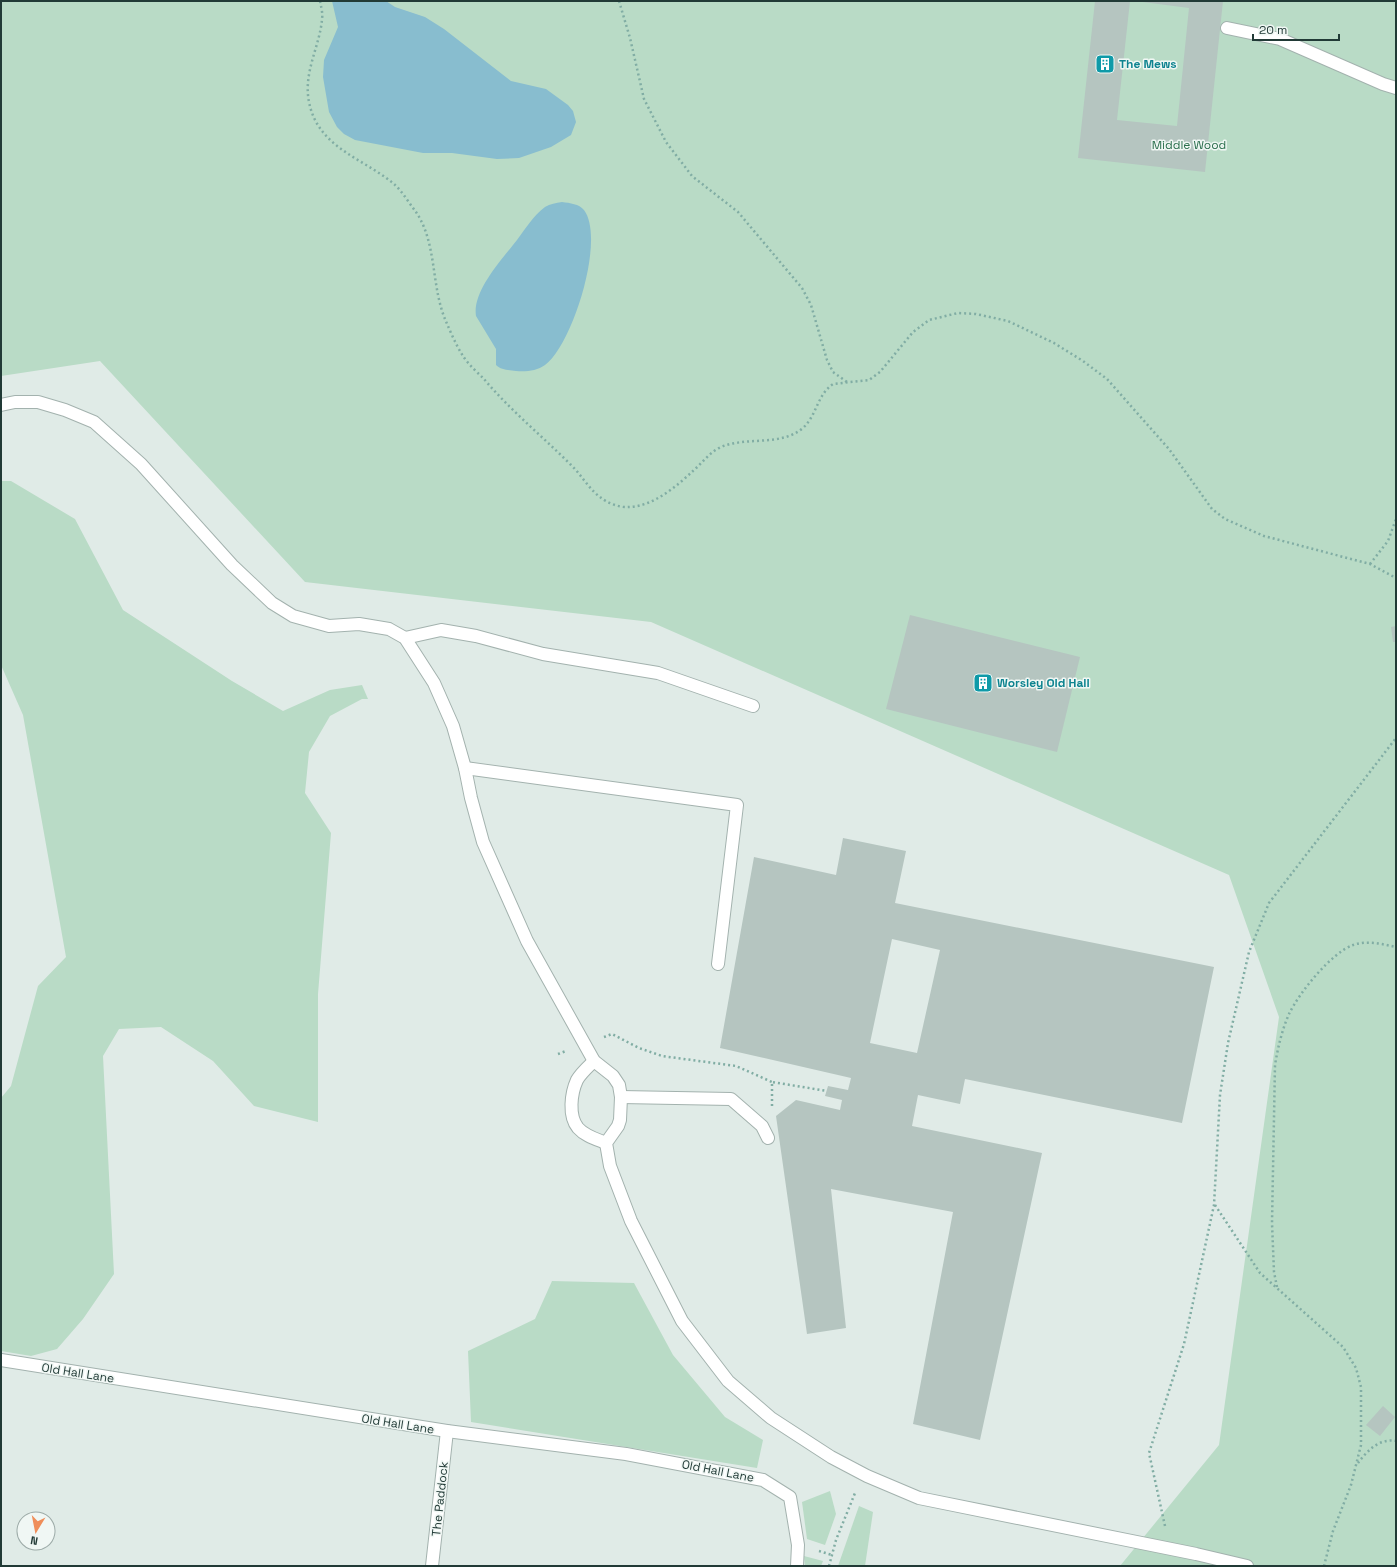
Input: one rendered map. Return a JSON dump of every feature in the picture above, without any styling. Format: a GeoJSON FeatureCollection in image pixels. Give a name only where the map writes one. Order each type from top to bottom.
{"type":"FeatureCollection","features":[{"type":"Feature","properties":{"kind":"street"},"geometry":{"type":"LineString","coordinates":[[1227,28],[1280,39],[1383,84],[1396,88]]}},
{"type":"Feature","properties":{"kind":"street"},"geometry":{"type":"LineString","coordinates":[[1,405],[15,402],[38,402],[65,410],[94,422],[141,464],[232,564],[272,603],[293,616],[329,626],[359,624],[388,629],[405,638],[434,683],[453,726],[483,842],[527,942],[586,1044],[594,1061],[613,1076],[619,1085],[621,1111],[618,1126],[606,1143],[610,1166],[632,1221],[682,1321],[728,1381],[770,1418],[831,1457],[902,1492],[927,1500],[1170,1549],[1246,1566]]}},
{"type":"Feature","properties":{"kind":"street"},"geometry":{"type":"LineString","coordinates":[[405,638],[441,630],[476,636],[543,654],[658,673],[753,706]]}},
{"type":"Feature","properties":{"kind":"street"},"geometry":{"type":"LineString","coordinates":[[465,768],[737,805],[718,964]]}},
{"type":"Feature","properties":{"kind":"street"},"geometry":{"type":"LineString","coordinates":[[594,1061],[578,1079],[572,1104],[573,1117],[578,1128],[590,1137],[606,1143]]}},
{"type":"Feature","properties":{"kind":"street"},"geometry":{"type":"LineString","coordinates":[[621,1097],[731,1099],[762,1126],[768,1138]]}},
{"type":"Feature","properties":{"kind":"street","name":"Old Hall Lane"},"geometry":{"type":"LineString","coordinates":[[1,1360],[447,1431],[626,1454],[763,1480],[790,1497],[798,1546],[797,1566]]}},
{"type":"Feature","properties":{"kind":"street","name":"The Paddock"},"geometry":{"type":"LineString","coordinates":[[432,1566],[447,1431]]}},
{"type":"Feature","properties":{"kind":"path"},"geometry":{"type":"LineString","coordinates":[[320,1],[322,18],[309,68],[309,102],[323,133],[336,146],[394,184],[418,215],[427,237],[438,295],[445,318],[463,356],[502,400],[573,466],[586,484],[604,500],[628,508],[640,504],[660,497],[721,447],[734,444],[778,440],[793,434],[803,428],[811,418],[822,394],[828,387],[833,384],[869,380],[880,372],[913,332],[929,320],[958,313],[976,314],[1008,321],[1054,343],[1083,361],[1107,379],[1170,448],[1212,509],[1225,519],[1264,536],[1370,564],[1396,578]]}},
{"type":"Feature","properties":{"kind":"path"},"geometry":{"type":"LineString","coordinates":[[619,1],[630,38],[644,99],[666,142],[692,176],[738,212],[802,288],[810,305],[827,360],[833,372],[847,382]]}},
{"type":"Feature","properties":{"kind":"path"},"geometry":{"type":"LineString","coordinates":[[1370,564],[1388,541],[1396,519]]}},
{"type":"Feature","properties":{"kind":"path"},"geometry":{"type":"LineString","coordinates":[[1170,1549],[1149,1453],[1184,1344],[1214,1205],[1220,1095],[1228,1043],[1249,952],[1269,903],[1396,738]]}},
{"type":"Feature","properties":{"kind":"path"},"geometry":{"type":"LineString","coordinates":[[1277,1287],[1274,1272],[1272,1223],[1275,1065],[1279,1042],[1290,1013],[1308,986],[1333,957],[1354,944],[1370,942],[1396,947]]}},
{"type":"Feature","properties":{"kind":"path"},"geometry":{"type":"LineString","coordinates":[[558,1054],[612,1034],[639,1048],[662,1056],[736,1066],[772,1082],[827,1091]]}},
{"type":"Feature","properties":{"kind":"path"},"geometry":{"type":"LineString","coordinates":[[762,1126],[772,1112],[772,1082]]}},
{"type":"Feature","properties":{"kind":"path"},"geometry":{"type":"LineString","coordinates":[[1214,1205],[1260,1273],[1343,1347],[1356,1368],[1360,1387],[1361,1445],[1351,1485],[1333,1531],[1324,1566]]}},
{"type":"Feature","properties":{"kind":"path"},"geometry":{"type":"LineString","coordinates":[[1357,1464],[1367,1451],[1382,1442],[1396,1441]]}},
{"type":"Feature","properties":{"kind":"path"},"geometry":{"type":"LineString","coordinates":[[829,1566],[836,1540],[854,1495],[867,1476]]}},
{"type":"Feature","properties":{"kind":"green space","name":"Middle Wood"},"geometry":{"type":"Polygon","coordinates":[[[1,1],[1396,1],[1396,1566],[1120,1566],[1219,1445],[1279,1017],[1229,875],[651,622],[305,582],[100,361],[1,376],[1,1]]]}},
{"type":"Feature","properties":{"kind":"green space"},"geometry":{"type":"Polygon","coordinates":[[[1,481],[11,481],[75,519],[123,610],[232,681],[283,711],[330,690],[362,685],[368,699],[362,699],[330,716],[309,752],[305,793],[331,833],[318,994],[318,1122],[254,1106],[213,1061],[161,1027],[119,1029],[103,1056],[114,1274],[83,1319],[57,1349],[31,1356],[1,1351],[1,1098],[11,1086],[38,986],[66,957],[23,715],[1,665],[1,481]]]}},
{"type":"Feature","properties":{"kind":"green space"},"geometry":{"type":"Polygon","coordinates":[[[552,1281],[634,1283],[673,1355],[725,1417],[763,1440],[757,1468],[471,1422],[468,1351],[535,1319],[552,1281]]]}},
{"type":"Feature","properties":{"kind":"green space"},"geometry":{"type":"Polygon","coordinates":[[[830,1491],[836,1514],[825,1545],[807,1539],[802,1502],[830,1491]]]}},
{"type":"Feature","properties":{"kind":"green space"},"geometry":{"type":"Polygon","coordinates":[[[859,1506],[873,1512],[865,1566],[838,1566],[859,1506]]]}},
{"type":"Feature","properties":{"kind":"green space"},"geometry":{"type":"Polygon","coordinates":[[[804,1556],[823,1561],[821,1566],[805,1566],[804,1556]]]}},
{"type":"Feature","properties":{"kind":"water"},"geometry":{"type":"Polygon","coordinates":[[[332,1],[386,1],[395,7],[425,17],[444,29],[511,81],[546,89],[568,105],[573,111],[576,122],[571,135],[551,147],[519,158],[497,159],[452,153],[423,153],[355,140],[344,134],[337,127],[329,112],[323,77],[324,60],[338,27],[332,1]]]}},
{"type":"Feature","properties":{"kind":"water"},"geometry":{"type":"Polygon","coordinates":[[[562,202],[580,206],[584,210],[590,224],[591,244],[588,267],[583,291],[575,315],[566,337],[555,354],[545,365],[535,370],[527,371],[502,369],[496,365],[496,349],[476,316],[476,306],[479,296],[490,275],[533,218],[545,207],[562,202]]]}},
{"type":"Feature","properties":{"kind":"building","name":"The Mews"},"geometry":{"type":"Polygon","coordinates":[[[1095,1],[1130,1],[1117,120],[1177,126],[1189,8],[1135,1],[1223,1],[1205,172],[1078,158],[1095,1]]]}},
{"type":"Feature","properties":{"kind":"building","name":"Worsley Old Hall"},"geometry":{"type":"Polygon","coordinates":[[[910,615],[1080,657],[1057,752],[886,709],[910,615]]]}},
{"type":"Feature","properties":{"kind":"building"},"geometry":{"type":"Polygon","coordinates":[[[1396,626],[1396,642],[1393,642],[1391,627],[1396,626]]]}},
{"type":"Feature","properties":{"kind":"building"},"geometry":{"type":"Polygon","coordinates":[[[843,838],[906,851],[895,903],[1214,967],[1182,1123],[965,1079],[960,1104],[918,1095],[912,1126],[1042,1153],[980,1440],[913,1424],[953,1212],[831,1189],[846,1328],[807,1334],[776,1116],[796,1100],[840,1110],[842,1100],[825,1096],[828,1086],[848,1090],[851,1078],[720,1048],[754,857],[836,875],[843,838]],[[892,939],[870,1043],[917,1053],[940,950],[892,939]]]}},
{"type":"Feature","properties":{"kind":"building"},"geometry":{"type":"Polygon","coordinates":[[[1383,1406],[1395,1417],[1380,1436],[1366,1425],[1383,1406]]]}},
{"type":"Feature","properties":{"kind":"place","name":"The Mews"},"geometry":{"type":"Point","coordinates":[1105,64]}},
{"type":"Feature","properties":{"kind":"place","name":"Worsley Old Hall"},"geometry":{"type":"Point","coordinates":[983,683]}}]}
